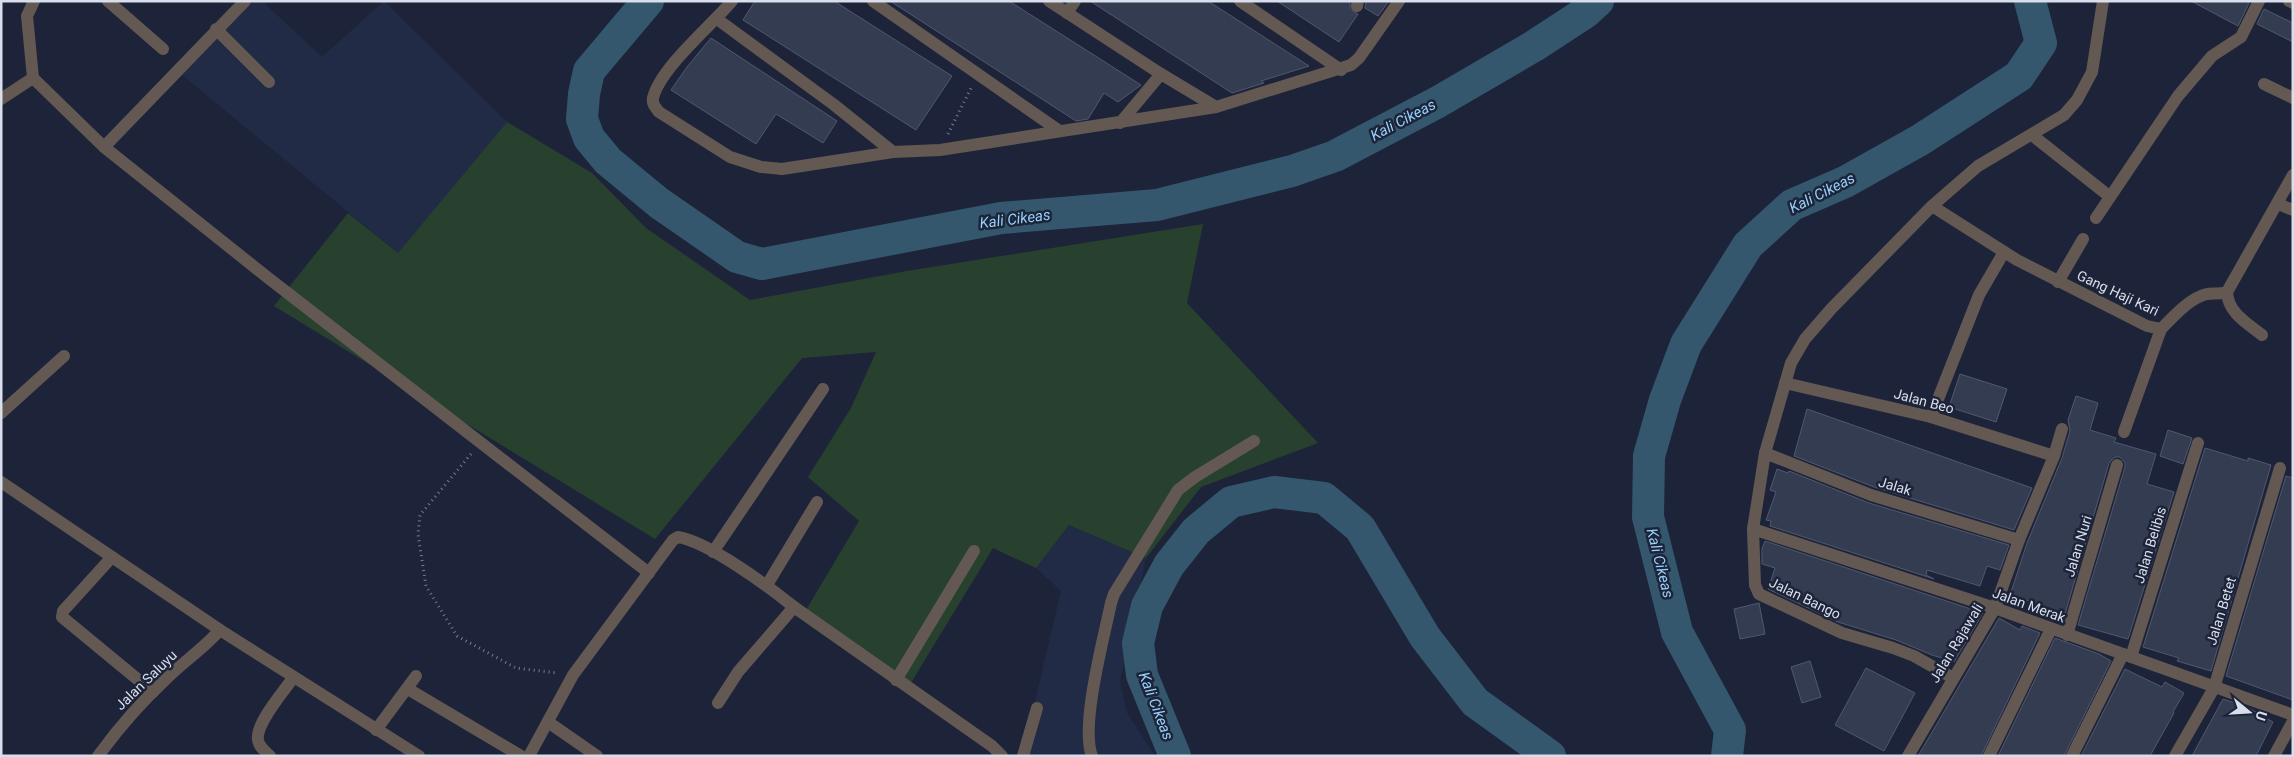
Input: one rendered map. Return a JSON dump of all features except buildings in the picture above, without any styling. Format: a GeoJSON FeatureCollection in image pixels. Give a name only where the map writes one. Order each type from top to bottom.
{"type":"FeatureCollection","features":[{"type":"Feature","properties":{"kind":"street"},"geometry":{"type":"LineString","coordinates":[[34,1],[27,16],[34,78],[104,147],[267,277],[649,573]]}},
{"type":"Feature","properties":{"kind":"street"},"geometry":{"type":"LineString","coordinates":[[108,1],[164,49]]}},
{"type":"Feature","properties":{"kind":"street"},"geometry":{"type":"LineString","coordinates":[[104,147],[245,1]]}},
{"type":"Feature","properties":{"kind":"street"},"geometry":{"type":"LineString","coordinates":[[732,1],[717,19],[688,45],[664,78],[653,97],[653,105],[658,112],[730,157],[762,167],[782,169],[893,152],[940,150],[1058,130],[1083,129],[1216,107],[1341,70],[1351,65],[1359,58],[1399,1]]}},
{"type":"Feature","properties":{"kind":"street"},"geometry":{"type":"LineString","coordinates":[[873,1],[1058,130]]}},
{"type":"Feature","properties":{"kind":"street"},"geometry":{"type":"LineString","coordinates":[[1049,1],[1161,74],[1216,107]]}},
{"type":"Feature","properties":{"kind":"street"},"geometry":{"type":"LineString","coordinates":[[1067,13],[1075,1]]}},
{"type":"Feature","properties":{"kind":"street"},"geometry":{"type":"LineString","coordinates":[[1240,1],[1341,70]]}},
{"type":"Feature","properties":{"kind":"street","name":"Jalan Bango"},"geometry":{"type":"LineString","coordinates":[[1953,678],[1914,656],[1842,633],[1759,594],[1755,585],[1754,530],[1766,453],[1791,363],[1805,339],[1837,302],[1932,206],[1978,166],[2064,115],[2078,100],[2092,72],[2098,44],[2099,18],[2103,1]]}},
{"type":"Feature","properties":{"kind":"street"},"geometry":{"type":"LineString","coordinates":[[2096,218],[2160,120],[2194,77],[2212,56],[2242,37],[2259,1]]}},
{"type":"Feature","properties":{"kind":"street"},"geometry":{"type":"LineString","coordinates":[[2289,1],[2293,4]]}},
{"type":"Feature","properties":{"kind":"street"},"geometry":{"type":"LineString","coordinates":[[717,19],[833,104],[893,152]]}},
{"type":"Feature","properties":{"kind":"street"},"geometry":{"type":"LineString","coordinates":[[216,29],[269,82]]}},
{"type":"Feature","properties":{"kind":"street"},"geometry":{"type":"LineString","coordinates":[[1120,123],[1161,74]]}},
{"type":"Feature","properties":{"kind":"street"},"geometry":{"type":"LineString","coordinates":[[1,99],[34,78]]}},
{"type":"Feature","properties":{"kind":"street"},"geometry":{"type":"LineString","coordinates":[[2264,84],[2293,98]]}},
{"type":"Feature","properties":{"kind":"street"},"geometry":{"type":"LineString","coordinates":[[2032,135],[2109,196]]}},
{"type":"Feature","properties":{"kind":"street"},"geometry":{"type":"LineString","coordinates":[[2262,335],[2235,313],[2228,302],[2228,292],[2293,175]]}},
{"type":"Feature","properties":{"kind":"street"},"geometry":{"type":"LineString","coordinates":[[2278,204],[2293,210]]}},
{"type":"Feature","properties":{"kind":"street","name":"Gang Haji Kari"},"geometry":{"type":"LineString","coordinates":[[1932,206],[2004,252],[2058,282],[2147,326],[2161,329],[2200,296],[2228,292]]}},
{"type":"Feature","properties":{"kind":"street"},"geometry":{"type":"LineString","coordinates":[[2058,282],[2083,239]]}},
{"type":"Feature","properties":{"kind":"street"},"geometry":{"type":"LineString","coordinates":[[1931,417],[1979,295],[2004,252]]}},
{"type":"Feature","properties":{"kind":"street"},"geometry":{"type":"LineString","coordinates":[[2124,432],[2161,329]]}},
{"type":"Feature","properties":{"kind":"street"},"geometry":{"type":"LineString","coordinates":[[1,414],[64,356]]}},
{"type":"Feature","properties":{"kind":"street","name":"Jalan Beo"},"geometry":{"type":"LineString","coordinates":[[1785,383],[1931,417],[2054,456]]}},
{"type":"Feature","properties":{"kind":"street"},"geometry":{"type":"LineString","coordinates":[[713,552],[823,388]]}},
{"type":"Feature","properties":{"kind":"street","name":"Jalan Rajawali"},"geometry":{"type":"LineString","coordinates":[[1908,756],[1995,608],[2019,540],[2054,456],[2062,430]]}},
{"type":"Feature","properties":{"kind":"street"},"geometry":{"type":"LineString","coordinates":[[1092,756],[1088,741],[1090,717],[1114,594],[1178,490],[1194,477],[1254,441]]}},
{"type":"Feature","properties":{"kind":"street","name":"Jalan Belibis"},"geometry":{"type":"LineString","coordinates":[[2072,756],[2127,656],[2198,443]]}},
{"type":"Feature","properties":{"kind":"street","name":"Jalak"},"geometry":{"type":"LineString","coordinates":[[1766,453],[1871,495],[2019,540]]}},
{"type":"Feature","properties":{"kind":"street","name":"Jalan Nuri"},"geometry":{"type":"LineString","coordinates":[[2067,635],[2117,466]]}},
{"type":"Feature","properties":{"kind":"street","name":"Jalan Betet"},"geometry":{"type":"LineString","coordinates":[[2174,756],[2214,688],[2280,468]]}},
{"type":"Feature","properties":{"kind":"street"},"geometry":{"type":"LineString","coordinates":[[1,482],[220,630],[419,756]]}},
{"type":"Feature","properties":{"kind":"street"},"geometry":{"type":"LineString","coordinates":[[766,585],[816,502]]}},
{"type":"Feature","properties":{"kind":"street","name":"Jalan Merak"},"geometry":{"type":"LineString","coordinates":[[1754,530],[1995,608],[2293,715]]}},
{"type":"Feature","properties":{"kind":"street"},"geometry":{"type":"LineString","coordinates":[[529,756],[573,675],[673,540],[678,537],[713,552],[766,585],[896,680],[988,751],[1002,756]]}},
{"type":"Feature","properties":{"kind":"street"},"geometry":{"type":"LineString","coordinates":[[896,680],[974,551]]}},
{"type":"Feature","properties":{"kind":"street"},"geometry":{"type":"LineString","coordinates":[[112,557],[64,610],[62,617],[153,692]]}},
{"type":"Feature","properties":{"kind":"street"},"geometry":{"type":"LineString","coordinates":[[718,703],[738,672],[794,607]]}},
{"type":"Feature","properties":{"kind":"street"},"geometry":{"type":"LineString","coordinates":[[1989,756],[2051,629]]}},
{"type":"Feature","properties":{"kind":"street","name":"Jalan Saluyu"},"geometry":{"type":"LineString","coordinates":[[98,756],[112,736],[153,692],[208,644],[220,630]]}},
{"type":"Feature","properties":{"kind":"street"},"geometry":{"type":"LineString","coordinates":[[376,730],[416,676]]}},
{"type":"Feature","properties":{"kind":"street"},"geometry":{"type":"LineString","coordinates":[[270,756],[261,748],[258,739],[261,726],[294,678]]}},
{"type":"Feature","properties":{"kind":"street"},"geometry":{"type":"LineString","coordinates":[[408,689],[521,756]]}},
{"type":"Feature","properties":{"kind":"street"},"geometry":{"type":"LineString","coordinates":[[1023,756],[1036,708]]}},
{"type":"Feature","properties":{"kind":"street"},"geometry":{"type":"LineString","coordinates":[[2274,756],[2293,721]]}},
{"type":"Feature","properties":{"kind":"street"},"geometry":{"type":"LineString","coordinates":[[548,722],[597,756]]}},
{"type":"Feature","properties":{"kind":"path"},"geometry":{"type":"LineString","coordinates":[[940,150],[978,76]]}},
{"type":"Feature","properties":{"kind":"path"},"geometry":{"type":"LineString","coordinates":[[481,442],[420,515],[418,534],[426,586],[457,636],[516,668],[573,675]]}},
{"type":"Feature","properties":{"kind":"shaded area"},"geometry":{"type":"Polygon","coordinates":[[[249,1],[262,1],[322,57],[384,1],[507,122],[398,253],[176,70],[249,1]]]}},
{"type":"Feature","properties":{"kind":"shaded area"},"geometry":{"type":"Polygon","coordinates":[[[1069,525],[1146,558],[1120,682],[1127,713],[1155,756],[1025,756],[1026,740],[1061,591],[1036,568],[1069,525]]]}},
{"type":"Feature","properties":{"kind":"green space"},"geometry":{"type":"Polygon","coordinates":[[[507,122],[592,173],[646,228],[750,300],[907,271],[1203,224],[1187,303],[1318,443],[1201,487],[1146,558],[1069,525],[1036,568],[993,548],[909,686],[806,610],[859,521],[808,477],[851,408],[876,352],[802,358],[655,539],[274,306],[348,213],[398,253],[507,122]]]}},
{"type":"Feature","properties":{"kind":"waterway","name":"Kali Cikeas"},"geometry":{"type":"LineString","coordinates":[[648,1],[589,71],[584,94],[582,119],[589,138],[608,161],[659,203],[737,257],[762,264],[1001,218],[1157,205],[1292,171],[1335,156],[1438,102],[1534,46],[1586,12],[1598,1]]}},
{"type":"Feature","properties":{"kind":"waterway","name":"Kali Cikeas"},"geometry":{"type":"LineString","coordinates":[[1727,756],[1730,730],[1677,632],[1648,517],[1649,456],[1665,400],[1686,344],[1748,245],[1792,205],[1845,182],[1920,140],[2019,76],[2041,43],[2030,1]]}},
{"type":"Feature","properties":{"kind":"waterway","name":"Kali Cikeas"},"geometry":{"type":"LineString","coordinates":[[1175,756],[1142,675],[1138,643],[1147,606],[1169,565],[1196,531],[1231,502],[1274,492],[1324,498],[1360,528],[1425,637],[1475,702],[1550,756]]}}]}
